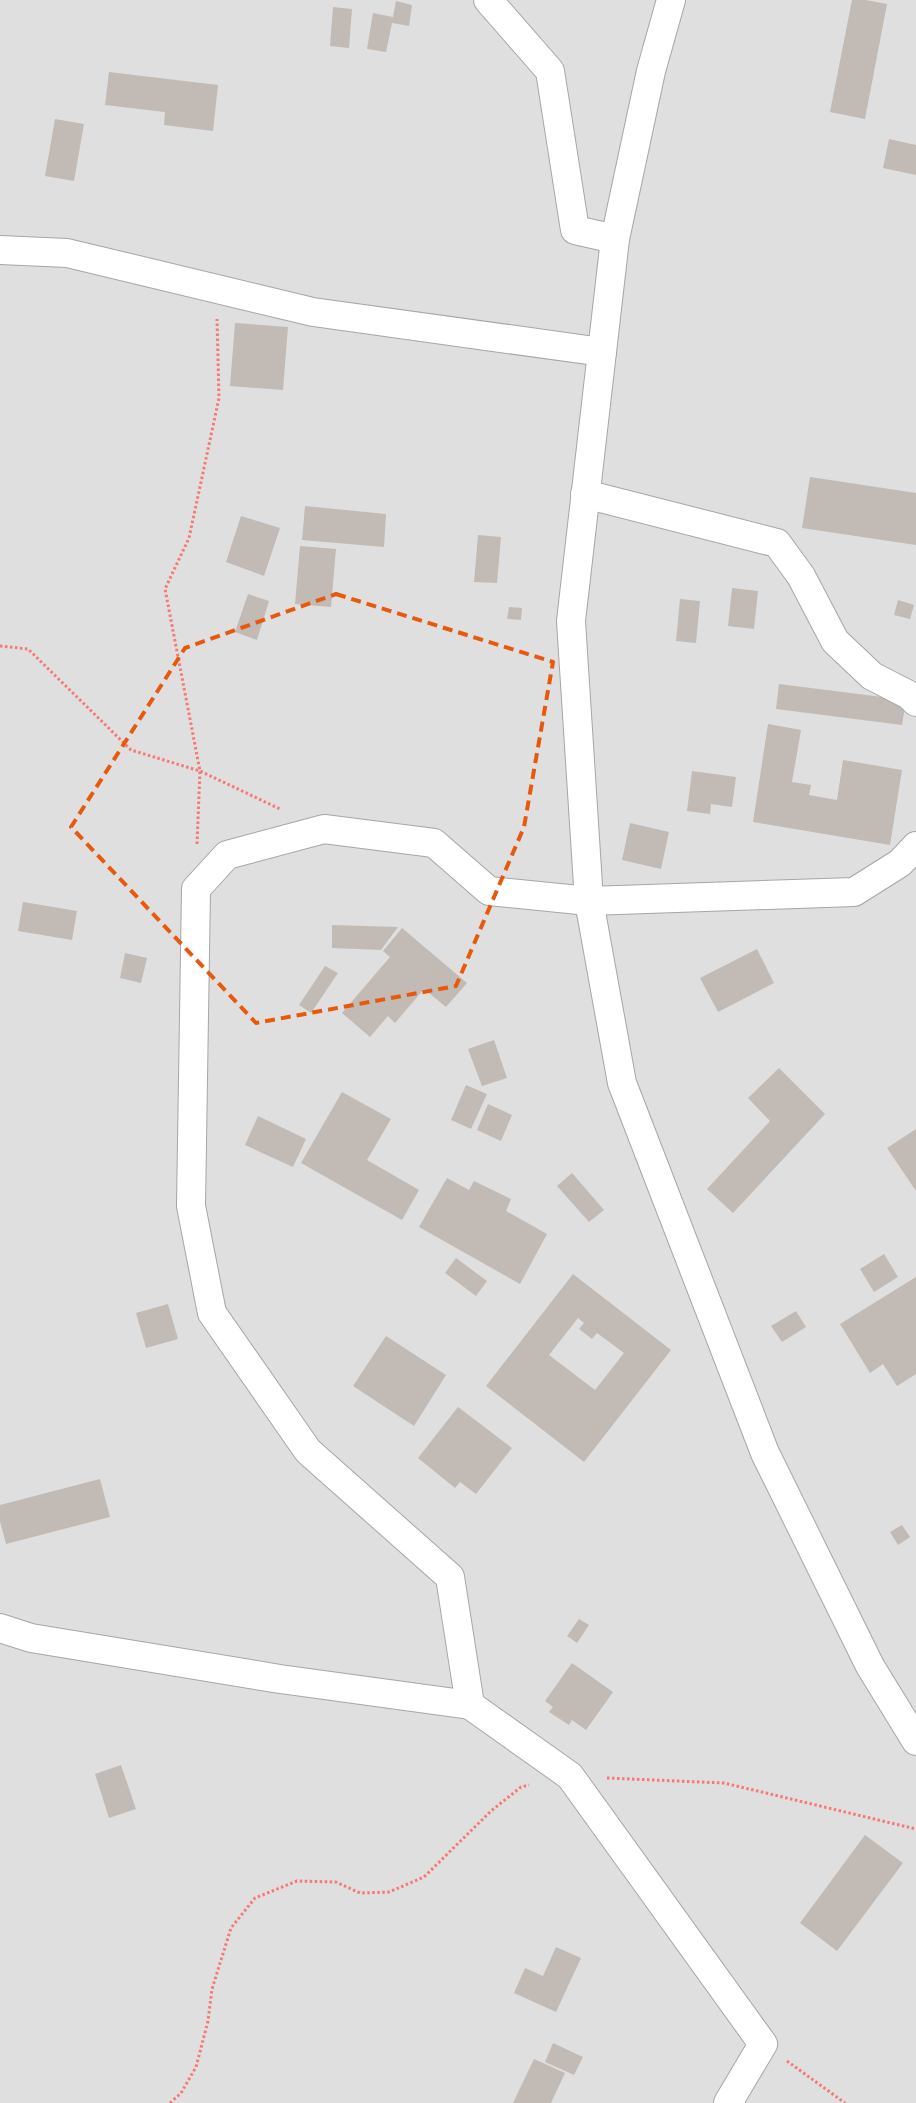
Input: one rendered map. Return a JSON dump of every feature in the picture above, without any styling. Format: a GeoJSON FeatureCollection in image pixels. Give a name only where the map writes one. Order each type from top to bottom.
{"type":"FeatureCollection","features":[{"type":"Feature","properties":{"kind":"street"},"geometry":{"type":"LineString","coordinates":[[488,0],[550,71],[576,230],[615,239]]}},
{"type":"Feature","properties":{"kind":"street"},"geometry":{"type":"LineString","coordinates":[[671,0],[651,72],[615,239],[584,494],[571,621],[589,901],[622,1083],[765,1453],[870,1666],[916,1741]]}},
{"type":"Feature","properties":{"kind":"street"},"geometry":{"type":"LineString","coordinates":[[0,250],[67,254],[313,312],[602,352]]}},
{"type":"Feature","properties":{"kind":"street"},"geometry":{"type":"LineString","coordinates":[[584,494],[777,543],[801,576],[835,641],[872,676],[909,695],[916,702]]}},
{"type":"Feature","properties":{"kind":"street"},"geometry":{"type":"LineString","coordinates":[[470,1704],[450,1577],[308,1451],[212,1314],[191,1206],[196,889],[227,855],[324,829],[434,843],[489,891],[589,901],[854,892],[900,864],[916,846]]}},
{"type":"Feature","properties":{"kind":"street"},"geometry":{"type":"LineString","coordinates":[[0,1628],[31,1638],[242,1673],[470,1704],[570,1776],[763,2044],[728,2103]]}},
{"type":"Feature","properties":{"kind":"path"},"geometry":{"type":"LineString","coordinates":[[196,889],[200,771],[165,589],[189,538],[219,398],[216,289]]}},
{"type":"Feature","properties":{"kind":"path"},"geometry":{"type":"LineString","coordinates":[[0,646],[28,649],[131,750],[200,771],[324,829]]}},
{"type":"Feature","properties":{"kind":"path"},"geometry":{"type":"LineString","coordinates":[[170,2103],[181,2094],[196,2067],[208,2021],[212,1989],[231,1928],[255,1898],[296,1881],[336,1882],[360,1893],[389,1892],[424,1877],[491,1811],[521,1787],[570,1776],[724,1783],[916,1829]]}},
{"type":"Feature","properties":{"kind":"path"},"geometry":{"type":"LineString","coordinates":[[763,2044],[845,2103]]}},
{"type":"Feature","properties":{"kind":"highlighted area"},"geometry":{"type":"Polygon","coordinates":[[[336,594],[553,662],[524,827],[456,986],[256,1023],[71,827],[185,648],[336,594]]]}},
{"type":"Feature","properties":{"kind":"shaded area"},"geometry":{"type":"Polygon","coordinates":[[[0,0],[916,0],[916,2103],[0,2103],[0,0]]]}},
{"type":"Feature","properties":{"kind":"building"},"geometry":{"type":"Polygon","coordinates":[[[852,0],[866,0],[887,4],[865,119],[830,112],[852,0]]]}},
{"type":"Feature","properties":{"kind":"building"},"geometry":{"type":"Polygon","coordinates":[[[396,1],[412,5],[409,26],[392,23],[386,52],[367,49],[373,13],[393,17],[396,1]]]}},
{"type":"Feature","properties":{"kind":"building"},"geometry":{"type":"Polygon","coordinates":[[[333,7],[352,9],[349,48],[330,46],[333,7]]]}},
{"type":"Feature","properties":{"kind":"building"},"geometry":{"type":"Polygon","coordinates":[[[109,72],[218,85],[213,131],[164,125],[165,112],[105,105],[109,72]]]}},
{"type":"Feature","properties":{"kind":"building"},"geometry":{"type":"Polygon","coordinates":[[[55,119],[84,124],[74,181],[45,176],[55,119]]]}},
{"type":"Feature","properties":{"kind":"building"},"geometry":{"type":"Polygon","coordinates":[[[889,139],[916,145],[916,175],[883,168],[889,139]]]}},
{"type":"Feature","properties":{"kind":"building"},"geometry":{"type":"Polygon","coordinates":[[[235,323],[288,327],[283,390],[230,386],[235,323]]]}},
{"type":"Feature","properties":{"kind":"building"},"geometry":{"type":"Polygon","coordinates":[[[810,477],[916,493],[916,545],[802,528],[810,477]]]}},
{"type":"Feature","properties":{"kind":"building"},"geometry":{"type":"Polygon","coordinates":[[[305,506],[386,514],[384,547],[302,540],[305,506]]]}},
{"type":"Feature","properties":{"kind":"building"},"geometry":{"type":"Polygon","coordinates":[[[241,516],[280,528],[264,576],[226,562],[241,516]]]}},
{"type":"Feature","properties":{"kind":"building"},"geometry":{"type":"Polygon","coordinates":[[[478,535],[501,537],[497,583],[474,582],[478,535]]]}},
{"type":"Feature","properties":{"kind":"building"},"geometry":{"type":"Polygon","coordinates":[[[300,546],[336,549],[331,607],[295,604],[300,546]]]}},
{"type":"Feature","properties":{"kind":"building"},"geometry":{"type":"Polygon","coordinates":[[[732,588],[758,591],[754,629],[728,626],[732,588]]]}},
{"type":"Feature","properties":{"kind":"building"},"geometry":{"type":"Polygon","coordinates":[[[248,594],[269,601],[257,640],[235,632],[248,594]]]}},
{"type":"Feature","properties":{"kind":"building"},"geometry":{"type":"Polygon","coordinates":[[[680,599],[700,601],[696,643],[676,641],[680,599]]]}},
{"type":"Feature","properties":{"kind":"building"},"geometry":{"type":"Polygon","coordinates":[[[898,600],[914,605],[910,619],[894,615],[898,600]]]}},
{"type":"Feature","properties":{"kind":"building"},"geometry":{"type":"Polygon","coordinates":[[[509,607],[522,608],[521,620],[507,619],[509,607]]]}},
{"type":"Feature","properties":{"kind":"building"},"geometry":{"type":"Polygon","coordinates":[[[779,684],[906,700],[902,725],[776,709],[779,684]]]}},
{"type":"Feature","properties":{"kind":"building"},"geometry":{"type":"Polygon","coordinates":[[[768,724],[801,730],[792,782],[811,785],[809,795],[837,800],[843,760],[902,770],[890,845],[753,822],[768,724]]]}},
{"type":"Feature","properties":{"kind":"building"},"geometry":{"type":"Polygon","coordinates":[[[692,771],[736,777],[732,807],[711,804],[710,814],[687,811],[692,771]]]}},
{"type":"Feature","properties":{"kind":"building"},"geometry":{"type":"Polygon","coordinates":[[[630,823],[669,832],[661,869],[622,860],[630,823]]]}},
{"type":"Feature","properties":{"kind":"building"},"geometry":{"type":"Polygon","coordinates":[[[23,902],[77,911],[72,940],[18,931],[23,902]]]}},
{"type":"Feature","properties":{"kind":"building"},"geometry":{"type":"Polygon","coordinates":[[[332,925],[398,927],[381,950],[332,948],[332,925]]]}},
{"type":"Feature","properties":{"kind":"building"},"geometry":{"type":"Polygon","coordinates":[[[402,928],[467,983],[446,1007],[424,989],[395,1023],[388,1016],[370,1037],[342,1013],[390,957],[383,951],[402,928]]]}},
{"type":"Feature","properties":{"kind":"building"},"geometry":{"type":"Polygon","coordinates":[[[757,949],[774,983],[718,1012],[700,978],[757,949]]]}},
{"type":"Feature","properties":{"kind":"building"},"geometry":{"type":"Polygon","coordinates":[[[125,953],[147,958],[141,983],[120,978],[125,953]]]}},
{"type":"Feature","properties":{"kind":"building"},"geometry":{"type":"Polygon","coordinates":[[[325,966],[338,973],[311,1013],[299,1005],[325,966]]]}},
{"type":"Feature","properties":{"kind":"building"},"geometry":{"type":"Polygon","coordinates":[[[494,1040],[507,1078],[482,1086],[468,1049],[494,1040]]]}},
{"type":"Feature","properties":{"kind":"building"},"geometry":{"type":"Polygon","coordinates":[[[779,1068],[825,1114],[733,1213],[707,1189],[770,1121],[748,1098],[779,1068]]]}},
{"type":"Feature","properties":{"kind":"building"},"geometry":{"type":"Polygon","coordinates":[[[466,1085],[487,1094],[471,1129],[451,1120],[466,1085]]]}},
{"type":"Feature","properties":{"kind":"building"},"geometry":{"type":"Polygon","coordinates":[[[342,1092],[391,1119],[367,1160],[419,1190],[402,1220],[301,1163],[342,1092]]]}},
{"type":"Feature","properties":{"kind":"building"},"geometry":{"type":"Polygon","coordinates":[[[488,1104],[512,1115],[501,1141],[477,1130],[488,1104]]]}},
{"type":"Feature","properties":{"kind":"building"},"geometry":{"type":"Polygon","coordinates":[[[258,1116],[306,1139],[293,1167],[245,1145],[258,1116]]]}},
{"type":"Feature","properties":{"kind":"building"},"geometry":{"type":"Polygon","coordinates":[[[916,1129],[916,1191],[887,1148],[916,1129]]]}},
{"type":"Feature","properties":{"kind":"building"},"geometry":{"type":"Polygon","coordinates":[[[572,1173],[604,1210],[589,1222],[557,1186],[572,1173]]]}},
{"type":"Feature","properties":{"kind":"building"},"geometry":{"type":"Polygon","coordinates":[[[447,1178],[469,1190],[474,1181],[511,1199],[506,1211],[547,1234],[520,1284],[419,1227],[447,1178]]]}},
{"type":"Feature","properties":{"kind":"building"},"geometry":{"type":"Polygon","coordinates":[[[884,1254],[898,1277],[874,1292],[860,1269],[884,1254]]]}},
{"type":"Feature","properties":{"kind":"building"},"geometry":{"type":"Polygon","coordinates":[[[456,1258],[487,1281],[476,1296],[445,1273],[456,1258]]]}},
{"type":"Feature","properties":{"kind":"building"},"geometry":{"type":"Polygon","coordinates":[[[573,1274],[671,1350],[584,1462],[486,1386],[573,1274]],[[578,1318],[549,1355],[595,1390],[624,1353],[597,1333],[592,1339],[579,1329],[584,1323],[578,1318]]]}},
{"type":"Feature","properties":{"kind":"building"},"geometry":{"type":"Polygon","coordinates":[[[916,1277],[916,1374],[897,1386],[883,1364],[870,1373],[840,1324],[916,1277]]]}},
{"type":"Feature","properties":{"kind":"building"},"geometry":{"type":"Polygon","coordinates":[[[168,1304],[178,1339],[146,1348],[136,1313],[168,1304]]]}},
{"type":"Feature","properties":{"kind":"building"},"geometry":{"type":"Polygon","coordinates":[[[796,1311],[806,1327],[782,1342],[771,1326],[796,1311]]]}},
{"type":"Feature","properties":{"kind":"building"},"geometry":{"type":"Polygon","coordinates":[[[386,1336],[446,1375],[414,1426],[353,1386],[386,1336]]]}},
{"type":"Feature","properties":{"kind":"building"},"geometry":{"type":"Polygon","coordinates":[[[458,1407],[512,1448],[476,1494],[460,1482],[455,1488],[418,1458],[458,1407]]]}},
{"type":"Feature","properties":{"kind":"building"},"geometry":{"type":"Polygon","coordinates":[[[100,1479],[110,1517],[6,1544],[0,1521],[0,1505],[100,1479]]]}},
{"type":"Feature","properties":{"kind":"building"},"geometry":{"type":"Polygon","coordinates":[[[902,1525],[910,1537],[898,1545],[890,1532],[902,1525]]]}},
{"type":"Feature","properties":{"kind":"building"},"geometry":{"type":"Polygon","coordinates":[[[579,1619],[589,1625],[577,1643],[567,1636],[579,1619]]]}},
{"type":"Feature","properties":{"kind":"building"},"geometry":{"type":"Polygon","coordinates":[[[572,1663],[613,1692],[586,1730],[572,1720],[569,1725],[549,1712],[553,1707],[545,1701],[572,1663]]]}},
{"type":"Feature","properties":{"kind":"building"},"geometry":{"type":"Polygon","coordinates":[[[121,1765],[136,1809],[109,1818],[95,1774],[121,1765]]]}},
{"type":"Feature","properties":{"kind":"building"},"geometry":{"type":"Polygon","coordinates":[[[865,1835],[903,1863],[837,1951],[800,1923],[865,1835]]]}},
{"type":"Feature","properties":{"kind":"building"},"geometry":{"type":"Polygon","coordinates":[[[556,1947],[581,1958],[556,2012],[514,1993],[525,1968],[543,1976],[556,1947]]]}},
{"type":"Feature","properties":{"kind":"building"},"geometry":{"type":"Polygon","coordinates":[[[553,2043],[583,2057],[574,2075],[545,2062],[553,2043]]]}},
{"type":"Feature","properties":{"kind":"building"},"geometry":{"type":"Polygon","coordinates":[[[534,2059],[565,2073],[551,2103],[513,2103],[534,2059]]]}}]}
